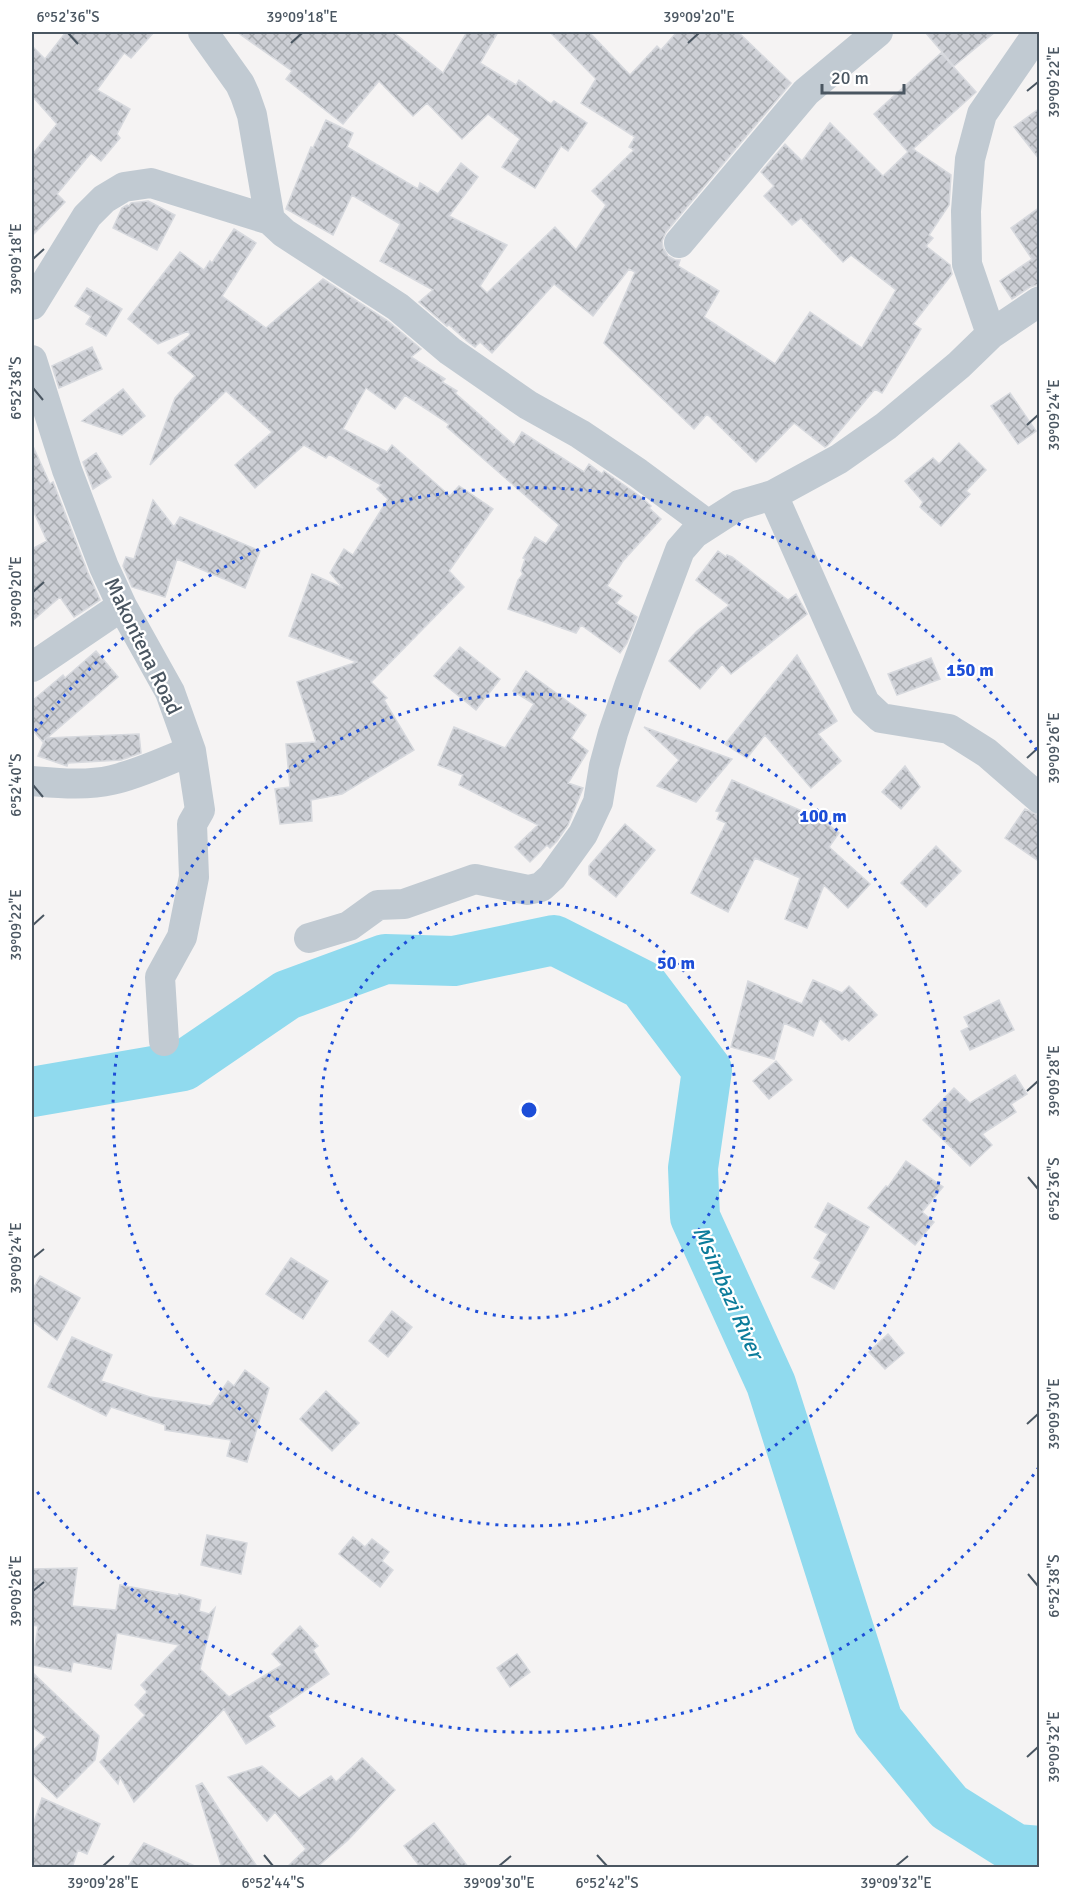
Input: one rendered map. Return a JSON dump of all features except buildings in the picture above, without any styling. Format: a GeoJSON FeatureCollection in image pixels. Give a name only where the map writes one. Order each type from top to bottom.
{"type":"FeatureCollection","features":[{"type":"Feature","properties":{"kind":"street"},"geometry":{"type":"LineString","coordinates":[[203,32],[240,84],[245,95],[252,115],[270,220]]}},
{"type":"Feature","properties":{"kind":"street"},"geometry":{"type":"LineString","coordinates":[[679,243],[806,92],[878,32]]}},
{"type":"Feature","properties":{"kind":"street"},"geometry":{"type":"LineString","coordinates":[[991,334],[967,264],[966,211],[970,159],[982,114],[1035,37],[1036,32]]}},
{"type":"Feature","properties":{"kind":"street"},"geometry":{"type":"LineString","coordinates":[[32,305],[87,216],[104,199],[124,187],[151,183],[270,220],[284,233],[398,306],[450,351],[528,405],[580,434],[638,473],[707,524]]}},
{"type":"Feature","properties":{"kind":"street"},"geometry":{"type":"LineString","coordinates":[[309,938],[349,926],[378,905],[404,904],[475,879],[528,890],[541,887],[552,877],[583,834],[598,802],[613,733],[680,550],[694,534],[707,524],[739,505],[773,495],[839,459],[886,426],[991,334],[1040,302]]}},
{"type":"Feature","properties":{"kind":"street","name":"Makontena Road"},"geometry":{"type":"LineString","coordinates":[[32,366],[67,470],[104,567],[122,606],[170,692],[191,751],[200,810],[192,824],[195,877],[182,937],[160,977],[164,1041]]}},
{"type":"Feature","properties":{"kind":"street"},"geometry":{"type":"LineString","coordinates":[[773,495],[865,703],[872,711],[880,718],[949,729],[987,753],[1040,799]]}},
{"type":"Feature","properties":{"kind":"street"},"geometry":{"type":"LineString","coordinates":[[32,667],[122,606]]}},
{"type":"Feature","properties":{"kind":"street"},"geometry":{"type":"LineString","coordinates":[[32,781],[110,781],[191,751]]}},
{"type":"Feature","properties":{"kind":"waterway","name":"Msimbazi River"},"geometry":{"type":"LineString","coordinates":[[32,1092],[183,1066],[287,995],[385,959],[454,961],[554,940],[643,985],[707,1070],[693,1168],[695,1217],[771,1384],[878,1721],[949,1807],[1016,1849],[1040,1851]]}}]}
